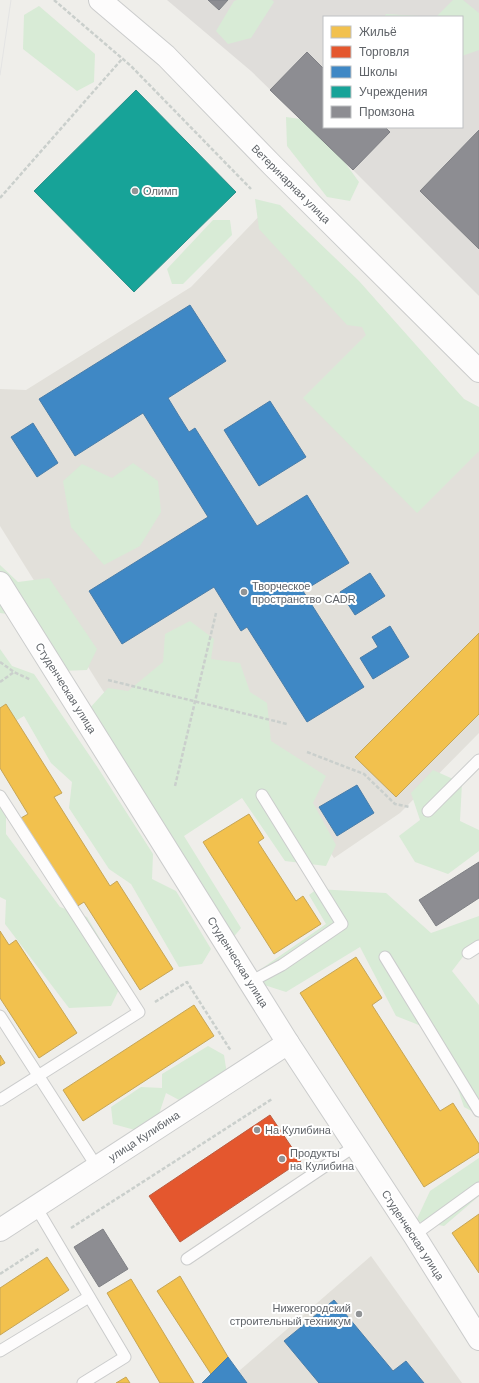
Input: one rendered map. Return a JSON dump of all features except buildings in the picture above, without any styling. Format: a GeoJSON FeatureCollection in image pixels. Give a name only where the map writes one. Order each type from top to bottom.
{"type":"FeatureCollection","features":[{"type":"Feature","properties":{"kind":"street","name":"Ветеринарная улица"},"geometry":{"type":"LineString","coordinates":[[100,0],[166,56],[273,166],[479,371]]}},
{"type":"Feature","properties":{"kind":"street","name":"Студенческая улица"},"geometry":{"type":"LineString","coordinates":[[0,583],[288,1043],[414,1235],[479,1339]]}},
{"type":"Feature","properties":{"kind":"street","name":"улица Кулибина"},"geometry":{"type":"LineString","coordinates":[[0,1230],[288,1043]]}},
{"type":"Feature","properties":{"kind":"lane"},"geometry":{"type":"LineString","coordinates":[[428,810],[479,760]]}},
{"type":"Feature","properties":{"kind":"lane"},"geometry":{"type":"LineString","coordinates":[[250,982],[282,965],[342,924],[262,795]]}},
{"type":"Feature","properties":{"kind":"lane"},"geometry":{"type":"LineString","coordinates":[[0,796],[139,1012],[0,1100]]}},
{"type":"Feature","properties":{"kind":"lane"},"geometry":{"type":"LineString","coordinates":[[468,953],[479,946]]}},
{"type":"Feature","properties":{"kind":"lane"},"geometry":{"type":"LineString","coordinates":[[385,957],[479,1111]]}},
{"type":"Feature","properties":{"kind":"lane"},"geometry":{"type":"LineString","coordinates":[[0,1016],[97,1167]]}},
{"type":"Feature","properties":{"kind":"lane"},"geometry":{"type":"LineString","coordinates":[[187,1258],[356,1146]]}},
{"type":"Feature","properties":{"kind":"lane"},"geometry":{"type":"LineString","coordinates":[[414,1235],[479,1188]]}},
{"type":"Feature","properties":{"kind":"lane"},"geometry":{"type":"LineString","coordinates":[[36,1207],[125,1357],[83,1383]]}},
{"type":"Feature","properties":{"kind":"lane"},"geometry":{"type":"LineString","coordinates":[[0,1351],[89,1297]]}},
{"type":"Feature","properties":{"kind":"path"},"geometry":{"type":"LineString","coordinates":[[54,0],[122,59],[251,189]]}},
{"type":"Feature","properties":{"kind":"path"},"geometry":{"type":"LineString","coordinates":[[0,198],[122,59]]}},
{"type":"Feature","properties":{"kind":"path"},"geometry":{"type":"LineString","coordinates":[[175,786],[216,613]]}},
{"type":"Feature","properties":{"kind":"path"},"geometry":{"type":"LineString","coordinates":[[0,682],[14,672]]}},
{"type":"Feature","properties":{"kind":"path"},"geometry":{"type":"LineString","coordinates":[[108,680],[287,724]]}},
{"type":"Feature","properties":{"kind":"path"},"geometry":{"type":"LineString","coordinates":[[307,752],[364,774],[395,804],[428,810]]}},
{"type":"Feature","properties":{"kind":"path"},"geometry":{"type":"LineString","coordinates":[[139,1012],[187,982],[245,1071]]}},
{"type":"Feature","properties":{"kind":"path"},"geometry":{"type":"LineString","coordinates":[[0,1274],[272,1099]]}},
{"type":"Feature","properties":{"kind":"shaded area"},"geometry":{"type":"Polygon","coordinates":[[[167,0],[479,0],[479,296],[251,71],[167,0]]]}},
{"type":"Feature","properties":{"kind":"shaded area"},"geometry":{"type":"Polygon","coordinates":[[[269,206],[479,421],[479,733],[400,813],[334,858],[276,769],[168,790],[100,686],[0,526],[0,389],[26,390],[191,287],[269,206]]]}},
{"type":"Feature","properties":{"kind":"shaded area","name":"Нижегородский строительный техникум"},"geometry":{"type":"Polygon","coordinates":[[[371,1256],[462,1383],[247,1383],[239,1371],[371,1256]]]}},
{"type":"Feature","properties":{"kind":"green space"},"geometry":{"type":"Polygon","coordinates":[[[272,0],[274,2],[251,38],[228,44],[216,31],[234,1],[272,0]]]}},
{"type":"Feature","properties":{"kind":"green space"},"geometry":{"type":"Polygon","coordinates":[[[453,0],[463,0],[479,13],[479,50],[463,56],[463,16],[437,16],[453,0]]]}},
{"type":"Feature","properties":{"kind":"green space"},"geometry":{"type":"Polygon","coordinates":[[[39,6],[95,54],[94,82],[77,91],[23,49],[24,15],[39,6]]]}},
{"type":"Feature","properties":{"kind":"green space"},"geometry":{"type":"Polygon","coordinates":[[[386,14],[419,16],[385,16],[386,14]]]}},
{"type":"Feature","properties":{"kind":"green space"},"geometry":{"type":"Polygon","coordinates":[[[286,117],[315,121],[359,182],[350,201],[327,197],[287,146],[286,117]]]}},
{"type":"Feature","properties":{"kind":"green space"},"geometry":{"type":"Polygon","coordinates":[[[255,199],[280,205],[359,281],[464,399],[479,407],[479,451],[417,513],[303,398],[366,335],[362,327],[347,325],[259,229],[255,199]]]}},
{"type":"Feature","properties":{"kind":"green space"},"geometry":{"type":"Polygon","coordinates":[[[213,220],[230,220],[232,235],[183,284],[172,284],[167,269],[213,220]]]}},
{"type":"Feature","properties":{"kind":"green space"},"geometry":{"type":"Polygon","coordinates":[[[133,463],[158,481],[161,512],[140,546],[104,565],[71,527],[63,481],[82,464],[112,478],[133,463]]]}},
{"type":"Feature","properties":{"kind":"green space"},"geometry":{"type":"Polygon","coordinates":[[[0,565],[18,582],[49,578],[97,649],[87,670],[60,671],[29,617],[0,613],[0,565]]]}},
{"type":"Feature","properties":{"kind":"green space"},"geometry":{"type":"Polygon","coordinates":[[[190,621],[214,639],[211,659],[240,663],[250,692],[267,703],[271,741],[326,776],[313,803],[336,845],[326,866],[285,861],[242,798],[184,836],[241,928],[232,939],[89,709],[108,688],[128,691],[163,662],[165,634],[190,621]]]}},
{"type":"Feature","properties":{"kind":"green space"},"geometry":{"type":"Polygon","coordinates":[[[0,649],[12,666],[34,674],[98,768],[153,854],[152,879],[176,891],[211,949],[202,964],[179,967],[131,884],[109,869],[69,808],[72,782],[51,763],[24,716],[0,730],[0,649]]]}},
{"type":"Feature","properties":{"kind":"green space"},"geometry":{"type":"Polygon","coordinates":[[[433,770],[462,783],[460,821],[479,830],[479,851],[448,874],[415,862],[399,836],[420,820],[411,793],[433,770]]]}},
{"type":"Feature","properties":{"kind":"green space"},"geometry":{"type":"Polygon","coordinates":[[[0,789],[6,798],[6,834],[60,907],[87,917],[124,979],[111,1006],[69,1008],[5,924],[6,900],[0,897],[0,789]]]}},
{"type":"Feature","properties":{"kind":"green space"},"geometry":{"type":"Polygon","coordinates":[[[317,889],[386,893],[431,933],[479,916],[479,942],[475,941],[452,971],[479,1005],[479,1115],[464,1107],[439,1033],[396,1016],[360,947],[286,992],[258,983],[261,969],[326,924],[309,895],[317,889]]]}},
{"type":"Feature","properties":{"kind":"green space"},"geometry":{"type":"Polygon","coordinates":[[[208,1046],[224,1055],[227,1074],[181,1101],[166,1093],[159,1114],[135,1130],[113,1124],[111,1107],[141,1087],[162,1088],[162,1074],[208,1046]]]}},
{"type":"Feature","properties":{"kind":"green space"},"geometry":{"type":"Polygon","coordinates":[[[479,1158],[479,1196],[444,1226],[416,1221],[430,1191],[479,1158]]]}},
{"type":"Feature","properties":{"kind":"tram line"},"geometry":{"type":"LineString","coordinates":[[0,75],[11,0]]}},
{"type":"Feature","properties":{"kind":"place","name":"Олимп"},"geometry":{"type":"Point","coordinates":[135,191]}},
{"type":"Feature","properties":{"kind":"place","name":"Творческое пространство CADR"},"geometry":{"type":"Point","coordinates":[244,592]}},
{"type":"Feature","properties":{"kind":"place","name":"На Кулибина"},"geometry":{"type":"Point","coordinates":[257,1130]}},
{"type":"Feature","properties":{"kind":"place","name":"Продукты на Кулибина"},"geometry":{"type":"Point","coordinates":[282,1159]}},
{"type":"Feature","properties":{"kind":"place","name":"Нижегородский строительный техникум"},"geometry":{"type":"Point","coordinates":[359,1314]}}]}
